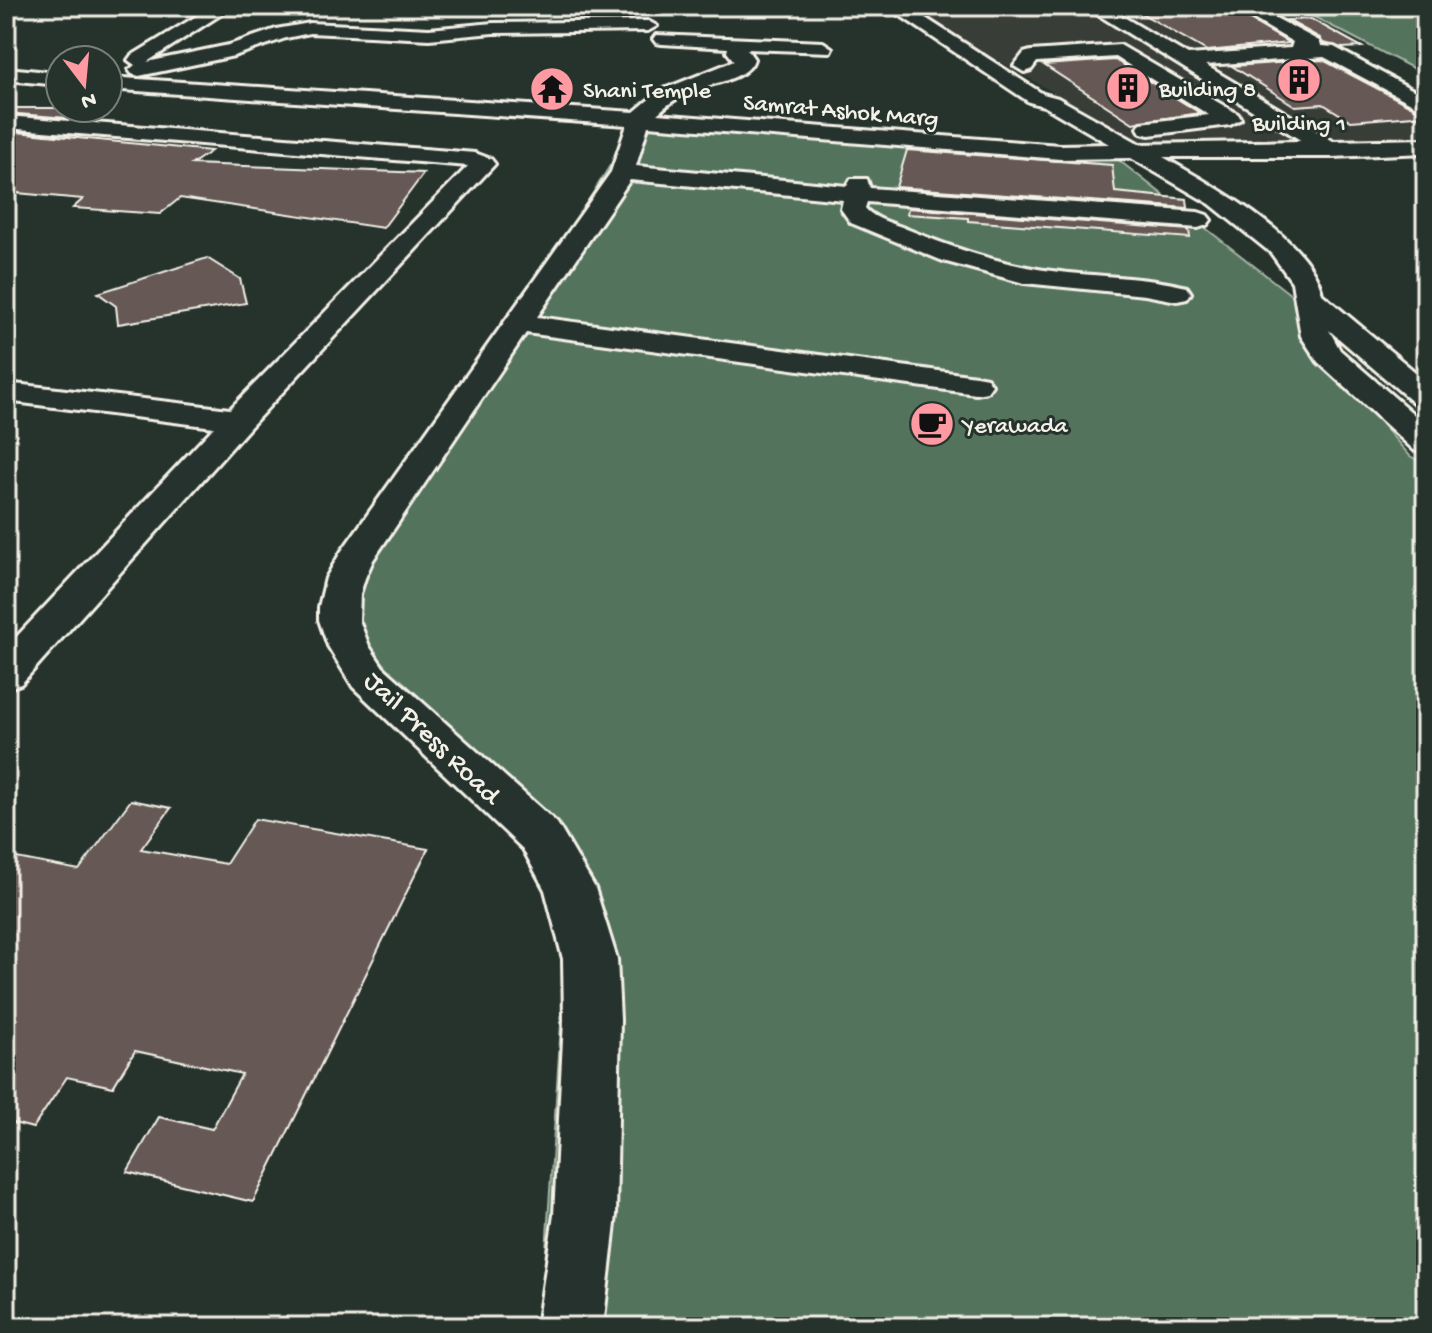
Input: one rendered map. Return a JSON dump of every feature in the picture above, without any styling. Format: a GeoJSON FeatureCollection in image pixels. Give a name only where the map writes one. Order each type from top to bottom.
{"type":"FeatureCollection","features":[{"type":"Feature","properties":{"kind":"street"},"geometry":{"type":"LineString","coordinates":[[124,70],[225,6]]}},
{"type":"Feature","properties":{"kind":"street"},"geometry":{"type":"LineString","coordinates":[[895,6],[1036,98],[1051,102],[1081,121],[1208,206],[1276,266],[1289,288],[1297,338],[1303,349],[1426,466]]}},
{"type":"Feature","properties":{"kind":"street"},"geometry":{"type":"LineString","coordinates":[[1073,6],[1227,105],[1236,113],[1239,122],[1277,151]]}},
{"type":"Feature","properties":{"kind":"street"},"geometry":{"type":"LineString","coordinates":[[1093,6],[1332,150]]}},
{"type":"Feature","properties":{"kind":"street"},"geometry":{"type":"LineString","coordinates":[[1180,58],[1312,45],[1240,6]]}},
{"type":"Feature","properties":{"kind":"street"},"geometry":{"type":"LineString","coordinates":[[124,76],[234,50],[295,29],[429,34],[503,27],[655,33],[740,43],[823,48]]}},
{"type":"Feature","properties":{"kind":"street"},"geometry":{"type":"LineString","coordinates":[[307,47],[345,36],[344,29]]}},
{"type":"Feature","properties":{"kind":"street"},"geometry":{"type":"LineString","coordinates":[[543,112],[530,124],[623,123],[684,86],[741,67],[744,59],[736,52],[740,43]]}},
{"type":"Feature","properties":{"kind":"street"},"geometry":{"type":"LineString","coordinates":[[991,70],[1024,66],[1106,118],[1132,129],[1230,119],[1120,51],[1031,57],[1024,66]]}},
{"type":"Feature","properties":{"kind":"street"},"geometry":{"type":"LineString","coordinates":[[1180,58],[1327,51],[1421,115]]}},
{"type":"Feature","properties":{"kind":"street"},"geometry":{"type":"LineString","coordinates":[[240,91],[269,72]]}},
{"type":"Feature","properties":{"kind":"street"},"geometry":{"type":"LineString","coordinates":[[6,74],[44,77]]}},
{"type":"Feature","properties":{"kind":"street"},"geometry":{"type":"LineString","coordinates":[[6,94],[44,80]]}},
{"type":"Feature","properties":{"kind":"street","name":"Samrat Ashok Marg"},"geometry":{"type":"LineString","coordinates":[[124,80],[543,112],[988,164],[1126,152],[1426,146]]}},
{"type":"Feature","properties":{"kind":"street"},"geometry":{"type":"LineString","coordinates":[[429,104],[449,85]]}},
{"type":"Feature","properties":{"kind":"street"},"geometry":{"type":"LineString","coordinates":[[498,109],[517,89]]}},
{"type":"Feature","properties":{"kind":"street"},"geometry":{"type":"LineString","coordinates":[[1036,98],[1038,104],[1219,199],[1261,231],[1296,265],[1306,281],[1316,336],[1329,356],[1426,443]]}},
{"type":"Feature","properties":{"kind":"street"},"geometry":{"type":"LineString","coordinates":[[1081,121],[1106,118]]}},
{"type":"Feature","properties":{"kind":"street"},"geometry":{"type":"LineString","coordinates":[[1286,121],[1303,120],[1327,125]]}},
{"type":"Feature","properties":{"kind":"street"},"geometry":{"type":"LineString","coordinates":[[6,122],[443,157],[483,164],[238,420],[6,674]]}},
{"type":"Feature","properties":{"kind":"street","name":"Jail Press Road"},"geometry":{"type":"LineString","coordinates":[[570,1327],[585,1215],[592,1020],[590,959],[570,888],[540,836],[368,677],[338,626],[336,606],[354,560],[623,172],[623,123]]}},
{"type":"Feature","properties":{"kind":"street"},"geometry":{"type":"LineString","coordinates":[[873,146],[855,194],[853,209],[860,218],[997,268],[1049,279],[1153,287],[1177,293]]}},
{"type":"Feature","properties":{"kind":"street"},"geometry":{"type":"LineString","coordinates":[[988,164],[988,205]]}},
{"type":"Feature","properties":{"kind":"street"},"geometry":{"type":"LineString","coordinates":[[623,172],[855,194],[939,177],[988,205],[1068,211],[1094,224],[1124,215],[1198,220]]}},
{"type":"Feature","properties":{"kind":"street"},"geometry":{"type":"LineString","coordinates":[[1063,173],[1068,211]]}},
{"type":"Feature","properties":{"kind":"street"},"geometry":{"type":"LineString","coordinates":[[1119,186],[1124,215]]}},
{"type":"Feature","properties":{"kind":"street"},"geometry":{"type":"LineString","coordinates":[[1310,298],[1426,397]]}},
{"type":"Feature","properties":{"kind":"street"},"geometry":{"type":"LineString","coordinates":[[518,323],[960,383]]}},
{"type":"Feature","properties":{"kind":"street"},"geometry":{"type":"LineString","coordinates":[[6,392],[238,420]]}},
{"type":"Feature","properties":{"kind":"shaded area"},"geometry":{"type":"Polygon","coordinates":[[[904,6],[1258,6],[1426,101],[1426,137],[1151,143],[1136,140],[904,6]]]}},
{"type":"Feature","properties":{"kind":"green space"},"geometry":{"type":"Polygon","coordinates":[[[1293,6],[1426,6],[1426,75],[1293,6]]]}},
{"type":"Feature","properties":{"kind":"green space"},"geometry":{"type":"Polygon","coordinates":[[[639,119],[1107,151],[1332,327],[1328,338],[1307,340],[1410,456],[1426,465],[1426,1327],[541,1327],[570,888],[336,606],[639,119]]]}},
{"type":"Feature","properties":{"kind":"building"},"geometry":{"type":"Polygon","coordinates":[[[1129,6],[1226,6],[1289,43],[1207,51],[1129,6]]]}},
{"type":"Feature","properties":{"kind":"building"},"geometry":{"type":"Polygon","coordinates":[[[1311,19],[1362,47],[1342,48],[1323,43],[1320,38],[1287,20],[1311,19]]]}},
{"type":"Feature","properties":{"kind":"building","name":"Building 8"},"geometry":{"type":"Polygon","coordinates":[[[1115,60],[1200,113],[1133,123],[1044,65],[1115,60]]]}},
{"type":"Feature","properties":{"kind":"building","name":"Building 1"},"geometry":{"type":"Polygon","coordinates":[[[1323,60],[1426,115],[1351,121],[1323,104],[1295,106],[1232,66],[1323,60]]]}},
{"type":"Feature","properties":{"kind":"building"},"geometry":{"type":"Polygon","coordinates":[[[6,108],[44,108],[44,116],[6,113],[6,108]]]}},
{"type":"Feature","properties":{"kind":"building"},"geometry":{"type":"Polygon","coordinates":[[[6,131],[211,151],[192,164],[424,173],[383,228],[180,198],[160,214],[73,208],[83,199],[6,192],[6,131]]]}},
{"type":"Feature","properties":{"kind":"building"},"geometry":{"type":"Polygon","coordinates":[[[907,150],[1112,165],[1115,192],[1187,199],[1188,208],[896,187],[907,150]]]}},
{"type":"Feature","properties":{"kind":"building"},"geometry":{"type":"Polygon","coordinates":[[[908,208],[1189,230],[1190,238],[968,221],[968,218],[907,214],[908,208]]]}},
{"type":"Feature","properties":{"kind":"building"},"geometry":{"type":"Polygon","coordinates":[[[207,258],[240,279],[246,303],[118,324],[116,306],[98,293],[207,258]]]}},
{"type":"Feature","properties":{"kind":"building"},"geometry":{"type":"Polygon","coordinates":[[[131,800],[171,808],[141,849],[226,864],[255,819],[428,849],[253,1202],[127,1172],[159,1117],[212,1129],[242,1074],[135,1051],[113,1087],[67,1077],[33,1128],[6,1121],[6,856],[79,870],[131,800]]]}},
{"type":"Feature","properties":{"kind":"place","name":"Building 1"},"geometry":{"type":"Point","coordinates":[1299,80]}},
{"type":"Feature","properties":{"kind":"place","name":"Building 8"},"geometry":{"type":"Point","coordinates":[1128,88]}},
{"type":"Feature","properties":{"kind":"place","name":"Shani Temple"},"geometry":{"type":"Point","coordinates":[552,89]}},
{"type":"Feature","properties":{"kind":"place","name":"Yerawada"},"geometry":{"type":"Point","coordinates":[932,424]}}]}
